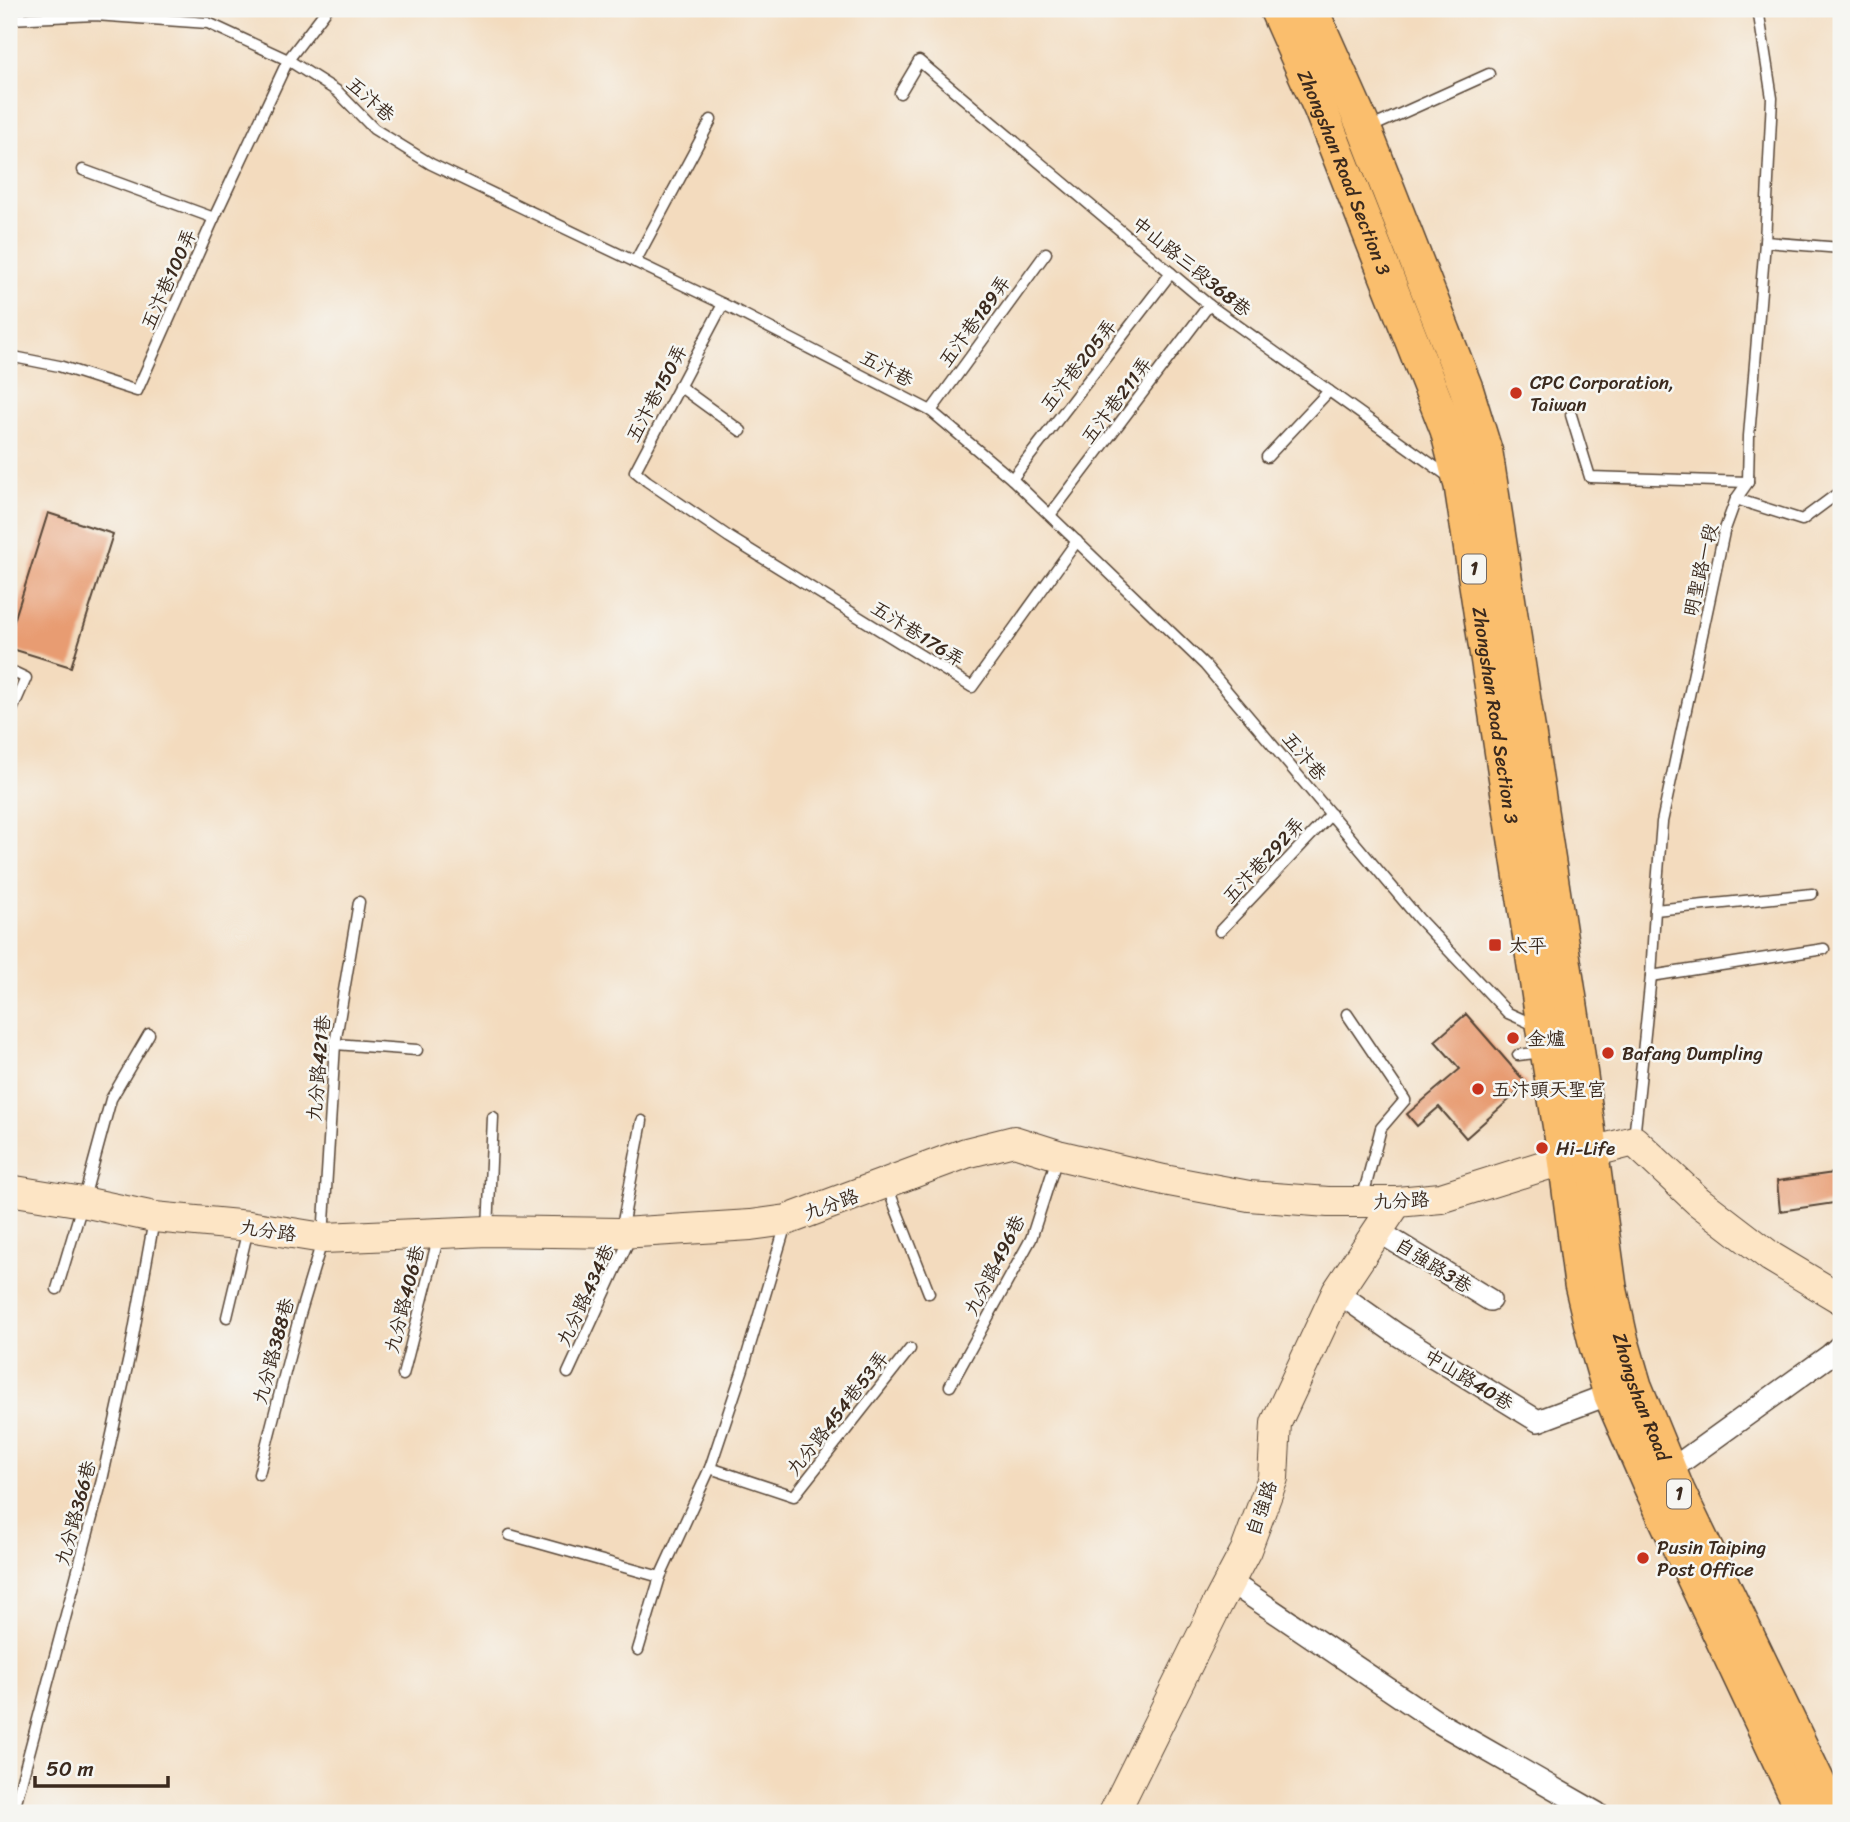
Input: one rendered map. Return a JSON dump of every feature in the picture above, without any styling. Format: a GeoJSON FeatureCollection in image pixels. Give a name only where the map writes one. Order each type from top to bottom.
{"type":"FeatureCollection","features":[{"type":"Feature","properties":{"kind":"main road","name":"Zhongshan Road Section 3"},"geometry":{"type":"LineString","coordinates":[[1276,9],[1320,108],[1447,430],[1475,482],[1553,1039],[1578,1156]]}},
{"type":"Feature","properties":{"kind":"main road","name":"Zhongshan Road Section 3"},"geometry":{"type":"LineString","coordinates":[[1311,9],[1365,130],[1466,388],[1486,453],[1475,482]]}},
{"type":"Feature","properties":{"kind":"main road","name":"Zhongshan Road"},"geometry":{"type":"LineString","coordinates":[[1578,1156],[1581,1284],[1595,1346],[1610,1394],[1650,1486],[1804,1813]]}},
{"type":"Feature","properties":{"kind":"main road","name":"Zhongshan Road"},"geometry":{"type":"LineString","coordinates":[[1578,1156],[1635,1386],[1669,1471],[1833,1813]]}},
{"type":"Feature","properties":{"kind":"street","name":"九分路"},"geometry":{"type":"LineString","coordinates":[[9,1190],[154,1217],[249,1226],[323,1238],[488,1231],[627,1233],[787,1220],[966,1153],[1014,1141],[1058,1155],[1164,1180],[1250,1196],[1328,1202],[1397,1202],[1441,1198],[1634,1141]]}},
{"type":"Feature","properties":{"kind":"street"},"geometry":{"type":"LineString","coordinates":[[1634,1141],[1698,1201],[1772,1257],[1840,1296]]}},
{"type":"Feature","properties":{"kind":"street","name":"自強路"},"geometry":{"type":"LineString","coordinates":[[1114,1813],[1246,1550],[1273,1478],[1276,1423],[1337,1292],[1397,1202]]}},
{"type":"Feature","properties":{"kind":"street","name":"自強路3巷"},"geometry":{"type":"LineString","coordinates":[[1378,1231],[1490,1300]]}},
{"type":"Feature","properties":{"kind":"street","name":"中山路40巷"},"geometry":{"type":"LineString","coordinates":[[1337,1292],[1398,1335],[1538,1421],[1610,1394]]}},
{"type":"Feature","properties":{"kind":"street"},"geometry":{"type":"LineString","coordinates":[[1669,1471],[1841,1345]]}},
{"type":"Feature","properties":{"kind":"street"},"geometry":{"type":"LineString","coordinates":[[1229,1581],[1436,1721],[1597,1813]]}},
{"type":"Feature","properties":{"kind":"lane","name":"五汴巷100弄"},"geometry":{"type":"LineString","coordinates":[[9,356],[59,366],[137,391],[288,60],[327,9]]}},
{"type":"Feature","properties":{"kind":"lane"},"geometry":{"type":"LineString","coordinates":[[1571,415],[1590,477],[1748,482],[1772,98],[1758,9]]}},
{"type":"Feature","properties":{"kind":"lane","name":"五汴巷"},"geometry":{"type":"LineString","coordinates":[[9,19],[95,15],[208,23],[288,60],[337,91],[374,129],[431,164],[723,304],[931,411],[1012,478],[1205,665],[1419,919],[1507,1016],[1553,1039]]}},
{"type":"Feature","properties":{"kind":"lane","name":"中山路三段368巷"},"geometry":{"type":"LineString","coordinates":[[900,93],[919,61],[1209,305],[1329,391],[1475,482]]}},
{"type":"Feature","properties":{"kind":"lane"},"geometry":{"type":"LineString","coordinates":[[1365,130],[1489,74]]}},
{"type":"Feature","properties":{"kind":"lane"},"geometry":{"type":"LineString","coordinates":[[635,262],[711,120]]}},
{"type":"Feature","properties":{"kind":"lane"},"geometry":{"type":"LineString","coordinates":[[83,170],[214,218]]}},
{"type":"Feature","properties":{"kind":"lane"},"geometry":{"type":"LineString","coordinates":[[1765,242],[1841,248]]}},
{"type":"Feature","properties":{"kind":"lane","name":"五汴巷189弄"},"geometry":{"type":"LineString","coordinates":[[931,411],[1045,253]]}},
{"type":"Feature","properties":{"kind":"lane","name":"五汴巷205弄"},"geometry":{"type":"LineString","coordinates":[[1012,478],[1171,273]]}},
{"type":"Feature","properties":{"kind":"lane","name":"五汴巷150弄"},"geometry":{"type":"LineString","coordinates":[[723,304],[635,471],[729,537]]}},
{"type":"Feature","properties":{"kind":"lane","name":"五汴巷211弄"},"geometry":{"type":"LineString","coordinates":[[1050,515],[1209,305]]}},
{"type":"Feature","properties":{"kind":"lane"},"geometry":{"type":"LineString","coordinates":[[679,386],[741,431]]}},
{"type":"Feature","properties":{"kind":"lane"},"geometry":{"type":"LineString","coordinates":[[1267,457],[1329,391]]}},
{"type":"Feature","properties":{"kind":"lane","name":"明聖路一段"},"geometry":{"type":"LineString","coordinates":[[1634,1141],[1651,976],[1662,822],[1724,532],[1737,499],[1748,482]]}},
{"type":"Feature","properties":{"kind":"lane"},"geometry":{"type":"LineString","coordinates":[[1737,499],[1801,520],[1841,491]]}},
{"type":"Feature","properties":{"kind":"lane","name":"五汴巷176弄"},"geometry":{"type":"LineString","coordinates":[[729,537],[972,687],[1077,541]]}},
{"type":"Feature","properties":{"kind":"lane"},"geometry":{"type":"LineString","coordinates":[[9,670],[26,678],[9,717]]}},
{"type":"Feature","properties":{"kind":"lane","name":"五汴巷292弄"},"geometry":{"type":"LineString","coordinates":[[1220,931],[1331,814]]}},
{"type":"Feature","properties":{"kind":"lane"},"geometry":{"type":"LineString","coordinates":[[1655,910],[1812,894]]}},
{"type":"Feature","properties":{"kind":"lane","name":"九分路421巷"},"geometry":{"type":"LineString","coordinates":[[323,1238],[335,1044],[359,902]]}},
{"type":"Feature","properties":{"kind":"lane"},"geometry":{"type":"LineString","coordinates":[[1651,976],[1824,949]]}},
{"type":"Feature","properties":{"kind":"lane"},"geometry":{"type":"LineString","coordinates":[[1347,1014],[1405,1100],[1381,1128],[1362,1202]]}},
{"type":"Feature","properties":{"kind":"lane"},"geometry":{"type":"LineString","coordinates":[[57,1289],[111,1099],[149,1034]]}},
{"type":"Feature","properties":{"kind":"lane"},"geometry":{"type":"LineString","coordinates":[[335,1044],[417,1050]]}},
{"type":"Feature","properties":{"kind":"lane"},"geometry":{"type":"LineString","coordinates":[[488,1231],[493,1117]]}},
{"type":"Feature","properties":{"kind":"lane","name":"九分路434巷"},"geometry":{"type":"LineString","coordinates":[[568,1373],[627,1233],[642,1121]]}},
{"type":"Feature","properties":{"kind":"lane","name":"九分路496巷"},"geometry":{"type":"LineString","coordinates":[[950,1386],[1031,1239],[1058,1155]]}},
{"type":"Feature","properties":{"kind":"lane"},"geometry":{"type":"LineString","coordinates":[[886,1184],[929,1293]]}},
{"type":"Feature","properties":{"kind":"lane","name":"九分路366巷"},"geometry":{"type":"LineString","coordinates":[[13,1813],[102,1480],[130,1353],[154,1217]]}},
{"type":"Feature","properties":{"kind":"lane"},"geometry":{"type":"LineString","coordinates":[[638,1650],[660,1577],[710,1468],[743,1369],[787,1220]]}},
{"type":"Feature","properties":{"kind":"lane"},"geometry":{"type":"LineString","coordinates":[[227,1317],[249,1226]]}},
{"type":"Feature","properties":{"kind":"lane","name":"九分路406巷"},"geometry":{"type":"LineString","coordinates":[[403,1375],[439,1232]]}},
{"type":"Feature","properties":{"kind":"lane","name":"九分路388巷"},"geometry":{"type":"LineString","coordinates":[[259,1474],[300,1314],[323,1238]]}},
{"type":"Feature","properties":{"kind":"lane","name":"九分路454巷53弄"},"geometry":{"type":"LineString","coordinates":[[710,1468],[794,1496],[910,1349]]}},
{"type":"Feature","properties":{"kind":"lane"},"geometry":{"type":"LineString","coordinates":[[510,1535],[660,1577]]}},
{"type":"Feature","properties":{"kind":"building"},"geometry":{"type":"Polygon","coordinates":[[[48,513],[113,534],[71,667],[9,648],[9,637],[48,513]]]}},
{"type":"Feature","properties":{"kind":"building"},"geometry":{"type":"Polygon","coordinates":[[[1466,1014],[1527,1084],[1466,1138],[1439,1107],[1417,1126],[1407,1114],[1460,1069],[1435,1041],[1466,1014]]]}},
{"type":"Feature","properties":{"kind":"building"},"geometry":{"type":"Polygon","coordinates":[[[1841,1172],[1841,1202],[1780,1211],[1777,1181],[1841,1172]]]}},
{"type":"Feature","properties":{"kind":"place","name":"CPC Corporation, Taiwan"},"geometry":{"type":"Point","coordinates":[1516,393]}},
{"type":"Feature","properties":{"kind":"place","name":"太平"},"geometry":{"type":"Point","coordinates":[1495,945]}},
{"type":"Feature","properties":{"kind":"place","name":"金爐"},"geometry":{"type":"Point","coordinates":[1513,1038]}},
{"type":"Feature","properties":{"kind":"place","name":"Bafang Dumpling"},"geometry":{"type":"Point","coordinates":[1608,1053]}},
{"type":"Feature","properties":{"kind":"place","name":"五汴頭天聖宮"},"geometry":{"type":"Point","coordinates":[1478,1089]}},
{"type":"Feature","properties":{"kind":"place","name":"Hi-Life"},"geometry":{"type":"Point","coordinates":[1542,1148]}},
{"type":"Feature","properties":{"kind":"place","name":"Pusin Taiping Post Office"},"geometry":{"type":"Point","coordinates":[1643,1558]}}]}
